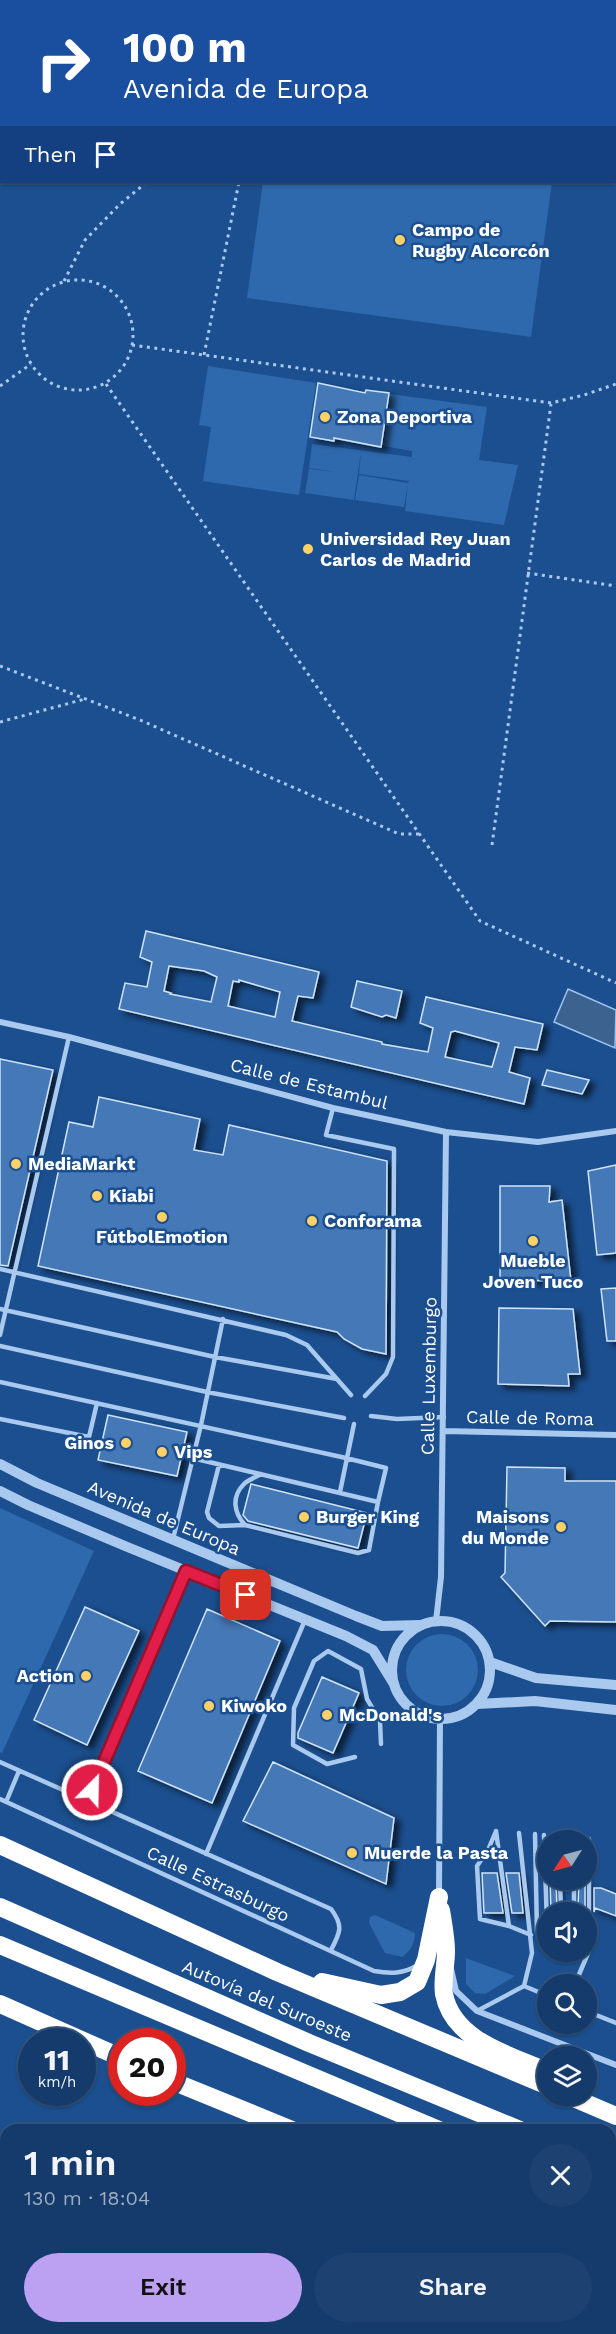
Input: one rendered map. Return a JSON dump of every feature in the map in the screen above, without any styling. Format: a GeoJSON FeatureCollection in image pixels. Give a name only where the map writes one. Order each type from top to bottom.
{"type":"FeatureCollection","features":[{"type":"Feature","properties":{"kind":"highway"},"geometry":{"type":"LineString","coordinates":[[0,1845],[277,1972],[537,2081]]}},
{"type":"Feature","properties":{"kind":"highway"},"geometry":{"type":"LineString","coordinates":[[439,1897],[446,1950],[444,1994],[454,2018],[466,2032],[480,2042],[537,2067]]}},
{"type":"Feature","properties":{"kind":"highway"},"geometry":{"type":"LineString","coordinates":[[277,1972],[381,1995],[400,1992],[417,1982],[426,1960],[439,1897]]}},
{"type":"Feature","properties":{"kind":"highway","name":"Autovía del Suroeste"},"geometry":{"type":"LineString","coordinates":[[0,1907],[309,2043],[505,2124]]}},
{"type":"Feature","properties":{"kind":"highway"},"geometry":{"type":"LineString","coordinates":[[0,1944],[425,2124]]}},
{"type":"Feature","properties":{"kind":"highway"},"geometry":{"type":"LineString","coordinates":[[0,2004],[108,2052]]}},
{"type":"Feature","properties":{"kind":"highway"},"geometry":{"type":"LineString","coordinates":[[186,2087],[277,2124]]}},
{"type":"Feature","properties":{"kind":"highway"},"geometry":{"type":"LineString","coordinates":[[218,2101],[258,2124]]}},
{"type":"Feature","properties":{"kind":"highway"},"geometry":{"type":"LineString","coordinates":[[594,2106],[609,2112]]}},
{"type":"Feature","properties":{"kind":"street","name":"Calle de Estambul"},"geometry":{"type":"LineString","coordinates":[[0,1022],[69,1037],[333,1108],[446,1132],[538,1142],[616,1131]]}},
{"type":"Feature","properties":{"kind":"street","name":"Calle Luxemburgo"},"geometry":{"type":"LineString","coordinates":[[436,1621],[441,1577],[444,1431],[446,1132]]}},
{"type":"Feature","properties":{"kind":"street","name":"Calle de Roma"},"geometry":{"type":"LineString","coordinates":[[444,1431],[616,1435]]}},
{"type":"Feature","properties":{"kind":"street","name":"Avenida de Europa"},"geometry":{"type":"LineString","coordinates":[[0,1464],[37,1483],[382,1626],[420,1625]]}},
{"type":"Feature","properties":{"kind":"street"},"geometry":{"type":"LineString","coordinates":[[0,1491],[373,1650],[401,1698],[411,1709],[425,1716],[440,1719],[457,1716],[477,1704],[485,1694],[490,1662],[485,1648],[471,1631],[451,1621],[436,1621],[420,1625],[408,1633],[396,1650],[392,1670],[394,1684]]}},
{"type":"Feature","properties":{"kind":"street"},"geometry":{"type":"LineString","coordinates":[[490,1662],[536,1678],[616,1685]]}},
{"type":"Feature","properties":{"kind":"street"},"geometry":{"type":"LineString","coordinates":[[477,1704],[535,1701],[616,1710]]}},
{"type":"Feature","properties":{"kind":"street"},"geometry":{"type":"LineString","coordinates":[[439,1897],[440,1719]]}},
{"type":"Feature","properties":{"kind":"street"},"geometry":{"type":"LineString","coordinates":[[446,1950],[456,1991],[477,2011],[616,2065]]}},
{"type":"Feature","properties":{"kind":"lane"},"geometry":{"type":"LineString","coordinates":[[0,1335],[3,1310],[69,1037]]}},
{"type":"Feature","properties":{"kind":"lane"},"geometry":{"type":"LineString","coordinates":[[333,1108],[326,1135],[394,1149],[393,1358],[386,1374],[365,1396]]}},
{"type":"Feature","properties":{"kind":"lane"},"geometry":{"type":"LineString","coordinates":[[0,1269],[286,1335],[307,1345],[351,1395]]}},
{"type":"Feature","properties":{"kind":"lane"},"geometry":{"type":"LineString","coordinates":[[3,1310],[215,1357],[337,1379]]}},
{"type":"Feature","properties":{"kind":"lane"},"geometry":{"type":"LineString","coordinates":[[173,1539],[201,1425],[223,1319]]}},
{"type":"Feature","properties":{"kind":"lane"},"geometry":{"type":"LineString","coordinates":[[0,1346],[207,1392],[344,1418]]}},
{"type":"Feature","properties":{"kind":"lane"},"geometry":{"type":"LineString","coordinates":[[0,1382],[386,1468],[369,1550],[358,1553],[245,1525],[219,1526],[209,1518],[207,1512],[219,1465]]}},
{"type":"Feature","properties":{"kind":"lane"},"geometry":{"type":"LineString","coordinates":[[0,1419],[89,1437],[97,1403]]}},
{"type":"Feature","properties":{"kind":"lane"},"geometry":{"type":"LineString","coordinates":[[371,1416],[397,1419],[444,1417]]}},
{"type":"Feature","properties":{"kind":"lane"},"geometry":{"type":"LineString","coordinates":[[340,1492],[354,1424]]}},
{"type":"Feature","properties":{"kind":"lane"},"geometry":{"type":"LineString","coordinates":[[192,1458],[378,1502]]}},
{"type":"Feature","properties":{"kind":"lane"},"geometry":{"type":"LineString","coordinates":[[245,1525],[238,1517],[234,1501],[243,1484],[261,1474]]}},
{"type":"Feature","properties":{"kind":"lane"},"geometry":{"type":"LineString","coordinates":[[87,1802],[186,1571]]}},
{"type":"Feature","properties":{"kind":"lane"},"geometry":{"type":"LineString","coordinates":[[206,1854],[305,1620]]}},
{"type":"Feature","properties":{"kind":"lane"},"geometry":{"type":"LineString","coordinates":[[355,1757],[327,1764],[293,1745],[294,1708],[314,1661],[328,1651],[361,1669],[367,1699],[380,1721],[381,1744]]}},
{"type":"Feature","properties":{"kind":"lane"},"geometry":{"type":"LineString","coordinates":[[0,1762],[332,1909],[340,1920],[339,1935],[331,1950]]}},
{"type":"Feature","properties":{"kind":"lane"},"geometry":{"type":"LineString","coordinates":[[6,1802],[19,1771]]}},
{"type":"Feature","properties":{"kind":"lane","name":"Calle Estrasburgo"},"geometry":{"type":"LineString","coordinates":[[0,1799],[374,1971],[391,1974],[408,1971],[426,1960]]}},
{"type":"Feature","properties":{"kind":"lane"},"geometry":{"type":"LineString","coordinates":[[509,1926],[496,1831],[488,1850],[477,1866],[480,1918],[534,1933],[537,1931]]}},
{"type":"Feature","properties":{"kind":"lane"},"geometry":{"type":"LineString","coordinates":[[519,1833],[534,1933]]}},
{"type":"Feature","properties":{"kind":"lane"},"geometry":{"type":"LineString","coordinates":[[477,2011],[524,1986],[534,1933],[535,1834]]}},
{"type":"Feature","properties":{"kind":"lane"},"geometry":{"type":"LineString","coordinates":[[579,1974],[589,1951],[589,1890]]}},
{"type":"Feature","properties":{"kind":"lane"},"geometry":{"type":"LineString","coordinates":[[524,1986],[537,1991]]}},
{"type":"Feature","properties":{"kind":"lane"},"geometry":{"type":"LineString","coordinates":[[597,2015],[616,2023]]}},
{"type":"Feature","properties":{"kind":"path"},"geometry":{"type":"LineString","coordinates":[[64,281],[85,240],[120,204],[146,183]]}},
{"type":"Feature","properties":{"kind":"path"},"geometry":{"type":"LineString","coordinates":[[204,355],[239,183]]}},
{"type":"Feature","properties":{"kind":"path"},"geometry":{"type":"LineString","coordinates":[[64,281],[96,282],[121,298],[134,331],[130,358],[106,384],[83,391],[50,383],[31,364],[23,336],[27,312],[42,293],[64,281]]}},
{"type":"Feature","properties":{"kind":"path"},"geometry":{"type":"LineString","coordinates":[[132,345],[550,403],[616,384]]}},
{"type":"Feature","properties":{"kind":"path"},"geometry":{"type":"LineString","coordinates":[[0,386],[31,364]]}},
{"type":"Feature","properties":{"kind":"path"},"geometry":{"type":"LineString","coordinates":[[106,384],[480,921],[616,983]]}},
{"type":"Feature","properties":{"kind":"path"},"geometry":{"type":"LineString","coordinates":[[492,845],[527,573],[548,437],[550,403]]}},
{"type":"Feature","properties":{"kind":"path"},"geometry":{"type":"LineString","coordinates":[[527,573],[616,586]]}},
{"type":"Feature","properties":{"kind":"path"},"geometry":{"type":"LineString","coordinates":[[0,666],[140,720],[399,834],[419,834]]}},
{"type":"Feature","properties":{"kind":"path"},"geometry":{"type":"LineString","coordinates":[[0,722],[85,699]]}},
{"type":"Feature","properties":{"kind":"shaded area","name":"Campo de Rugby Alcorcón"},"geometry":{"type":"Polygon","coordinates":[[[263,183],[552,183],[531,337],[247,298],[263,183]]]}},
{"type":"Feature","properties":{"kind":"shaded area"},"geometry":{"type":"Polygon","coordinates":[[[208,366],[316,383],[299,495],[203,481],[211,427],[199,425],[208,366]]]}},
{"type":"Feature","properties":{"kind":"shaded area"},"geometry":{"type":"Polygon","coordinates":[[[390,394],[487,407],[479,460],[518,465],[504,525],[405,511],[408,484],[404,507],[355,500],[359,475],[408,483],[409,479],[408,481],[359,474],[361,452],[354,500],[305,493],[309,469],[336,472],[309,468],[312,444],[412,457],[412,451],[383,446],[390,394]]]}},
{"type":"Feature","properties":{"kind":"shaded area"},"geometry":{"type":"Polygon","coordinates":[[[568,989],[616,1010],[615,1048],[554,1022],[568,989]]]}},
{"type":"Feature","properties":{"kind":"shaded area"},"geometry":{"type":"Polygon","coordinates":[[[0,1508],[94,1551],[2,1753],[0,1752],[0,1508]]]}},
{"type":"Feature","properties":{"kind":"shaded area"},"geometry":{"type":"Polygon","coordinates":[[[442,1634],[462,1640],[472,1650],[478,1670],[472,1690],[462,1700],[442,1706],[422,1700],[412,1690],[406,1670],[412,1650],[422,1640],[442,1634]]]}},
{"type":"Feature","properties":{"kind":"shaded area"},"geometry":{"type":"Polygon","coordinates":[[[375,1915],[415,1933],[412,1946],[402,1957],[385,1953],[369,1923],[370,1917],[375,1915]]]}},
{"type":"Feature","properties":{"kind":"shaded area"},"geometry":{"type":"Polygon","coordinates":[[[466,1958],[515,1976],[485,1994],[475,1993],[466,1984],[466,1958]]]}},
{"type":"Feature","properties":{"kind":"building","name":"Zona Deportiva"},"geometry":{"type":"Polygon","coordinates":[[[318,383],[365,393],[366,390],[389,393],[381,447],[334,438],[334,441],[310,437],[318,383]]]}},
{"type":"Feature","properties":{"kind":"building"},"geometry":{"type":"Polygon","coordinates":[[[146,931],[319,972],[313,998],[298,996],[292,1021],[382,1042],[382,1044],[428,1052],[433,1028],[420,1023],[426,997],[543,1024],[537,1050],[515,1047],[509,1072],[530,1078],[524,1104],[119,1009],[125,983],[147,987],[152,962],[140,957],[146,931]],[[169,966],[164,991],[211,1002],[217,977],[204,971],[169,966]],[[239,980],[239,982],[233,981],[228,1006],[275,1017],[280,992],[239,980]],[[455,1031],[451,1032],[445,1057],[492,1067],[499,1043],[455,1031]]]}},
{"type":"Feature","properties":{"kind":"building"},"geometry":{"type":"Polygon","coordinates":[[[357,981],[402,991],[396,1018],[386,1015],[382,1017],[351,1007],[357,981]]]}},
{"type":"Feature","properties":{"kind":"building","name":"MediaMarkt"},"geometry":{"type":"Polygon","coordinates":[[[0,1059],[53,1070],[8,1266],[0,1265],[0,1059]]]}},
{"type":"Feature","properties":{"kind":"building"},"geometry":{"type":"Polygon","coordinates":[[[547,1070],[589,1080],[582,1094],[542,1085],[547,1070]]]}},
{"type":"Feature","properties":{"kind":"building"},"geometry":{"type":"Polygon","coordinates":[[[99,1097],[200,1119],[194,1150],[223,1155],[229,1125],[387,1161],[386,1354],[362,1349],[344,1339],[337,1332],[38,1266],[69,1122],[93,1127],[99,1097]]]}},
{"type":"Feature","properties":{"kind":"building"},"geometry":{"type":"Polygon","coordinates":[[[616,1165],[616,1253],[597,1255],[588,1171],[616,1165]]]}},
{"type":"Feature","properties":{"kind":"building","name":"Mueble Joven Tuco"},"geometry":{"type":"Polygon","coordinates":[[[500,1186],[550,1186],[549,1202],[562,1200],[571,1281],[500,1280],[500,1186]]]}},
{"type":"Feature","properties":{"kind":"building"},"geometry":{"type":"Polygon","coordinates":[[[616,1288],[616,1341],[607,1341],[601,1289],[616,1288]]]}},
{"type":"Feature","properties":{"kind":"building"},"geometry":{"type":"Polygon","coordinates":[[[499,1308],[573,1309],[580,1374],[568,1374],[569,1386],[498,1384],[499,1308]]]}},
{"type":"Feature","properties":{"kind":"building"},"geometry":{"type":"Polygon","coordinates":[[[108,1415],[187,1432],[177,1476],[98,1460],[108,1415]]]}},
{"type":"Feature","properties":{"kind":"building","name":"Maisons du Monde"},"geometry":{"type":"Polygon","coordinates":[[[507,1467],[565,1468],[565,1481],[616,1481],[616,1622],[550,1621],[545,1626],[501,1577],[505,1573],[507,1467]]]}},
{"type":"Feature","properties":{"kind":"building","name":"Burger King"},"geometry":{"type":"Polygon","coordinates":[[[251,1484],[367,1513],[358,1548],[248,1521],[243,1515],[251,1484]]]}},
{"type":"Feature","properties":{"kind":"building","name":"Action"},"geometry":{"type":"Polygon","coordinates":[[[85,1607],[139,1631],[87,1745],[34,1720],[85,1607]]]}},
{"type":"Feature","properties":{"kind":"building","name":"Kiwoko"},"geometry":{"type":"Polygon","coordinates":[[[207,1609],[280,1641],[212,1803],[138,1771],[207,1609]]]}},
{"type":"Feature","properties":{"kind":"building","name":"McDonald's"},"geometry":{"type":"Polygon","coordinates":[[[322,1677],[359,1693],[333,1753],[298,1738],[298,1733],[322,1677]]]}},
{"type":"Feature","properties":{"kind":"building","name":"Muerde la Pasta"},"geometry":{"type":"Polygon","coordinates":[[[273,1762],[394,1818],[386,1884],[243,1821],[273,1762]]]}},
{"type":"Feature","properties":{"kind":"building"},"geometry":{"type":"Polygon","coordinates":[[[482,1873],[497,1873],[503,1913],[484,1913],[482,1873]]]}},
{"type":"Feature","properties":{"kind":"building"},"geometry":{"type":"Polygon","coordinates":[[[506,1873],[519,1873],[523,1913],[512,1913],[506,1873]]]}},
{"type":"Feature","properties":{"kind":"building"},"geometry":{"type":"Polygon","coordinates":[[[597,1888],[616,1894],[616,1916],[597,1909],[597,1902],[594,1902],[594,1890],[597,1888]]]}},
{"type":"Feature","properties":{"kind":"building"},"geometry":{"type":"Polygon","coordinates":[[[550,1890],[556,1890],[557,1902],[551,1902],[550,1890]]]}},
{"type":"Feature","properties":{"kind":"building"},"geometry":{"type":"Polygon","coordinates":[[[579,1890],[585,1890],[585,1902],[578,1902],[579,1890]]]}},
{"type":"Feature","properties":{"kind":"place","name":"Campo de Rugby Alcorcón"},"geometry":{"type":"Point","coordinates":[400,240]}},
{"type":"Feature","properties":{"kind":"place","name":"Zona Deportiva"},"geometry":{"type":"Point","coordinates":[325,417]}},
{"type":"Feature","properties":{"kind":"place","name":"Universidad Rey Juan Carlos de Madrid"},"geometry":{"type":"Point","coordinates":[308,549]}},
{"type":"Feature","properties":{"kind":"place","name":"MediaMarkt"},"geometry":{"type":"Point","coordinates":[16,1164]}},
{"type":"Feature","properties":{"kind":"place","name":"Kiabi"},"geometry":{"type":"Point","coordinates":[97,1196]}},
{"type":"Feature","properties":{"kind":"place","name":"FútbolEmotion"},"geometry":{"type":"Point","coordinates":[162,1217]}},
{"type":"Feature","properties":{"kind":"place","name":"Conforama"},"geometry":{"type":"Point","coordinates":[312,1221]}},
{"type":"Feature","properties":{"kind":"place","name":"Mueble Joven Tuco"},"geometry":{"type":"Point","coordinates":[533,1241]}},
{"type":"Feature","properties":{"kind":"place","name":"Ginos"},"geometry":{"type":"Point","coordinates":[126,1443]}},
{"type":"Feature","properties":{"kind":"place","name":"Vips"},"geometry":{"type":"Point","coordinates":[162,1452]}},
{"type":"Feature","properties":{"kind":"place","name":"Burger King"},"geometry":{"type":"Point","coordinates":[304,1517]}},
{"type":"Feature","properties":{"kind":"place","name":"Maisons du Monde"},"geometry":{"type":"Point","coordinates":[561,1527]}},
{"type":"Feature","properties":{"kind":"place","name":"Action"},"geometry":{"type":"Point","coordinates":[86,1676]}},
{"type":"Feature","properties":{"kind":"place","name":"Kiwoko"},"geometry":{"type":"Point","coordinates":[209,1706]}},
{"type":"Feature","properties":{"kind":"place","name":"McDonald's"},"geometry":{"type":"Point","coordinates":[327,1715]}},
{"type":"Feature","properties":{"kind":"place","name":"Muerde la Pasta"},"geometry":{"type":"Point","coordinates":[352,1853]}},
{"type":"Feature","properties":{"kind":"route"},"geometry":{"type":"LineString","coordinates":[[92,1790],[186,1571],[246,1595]]}}]}
